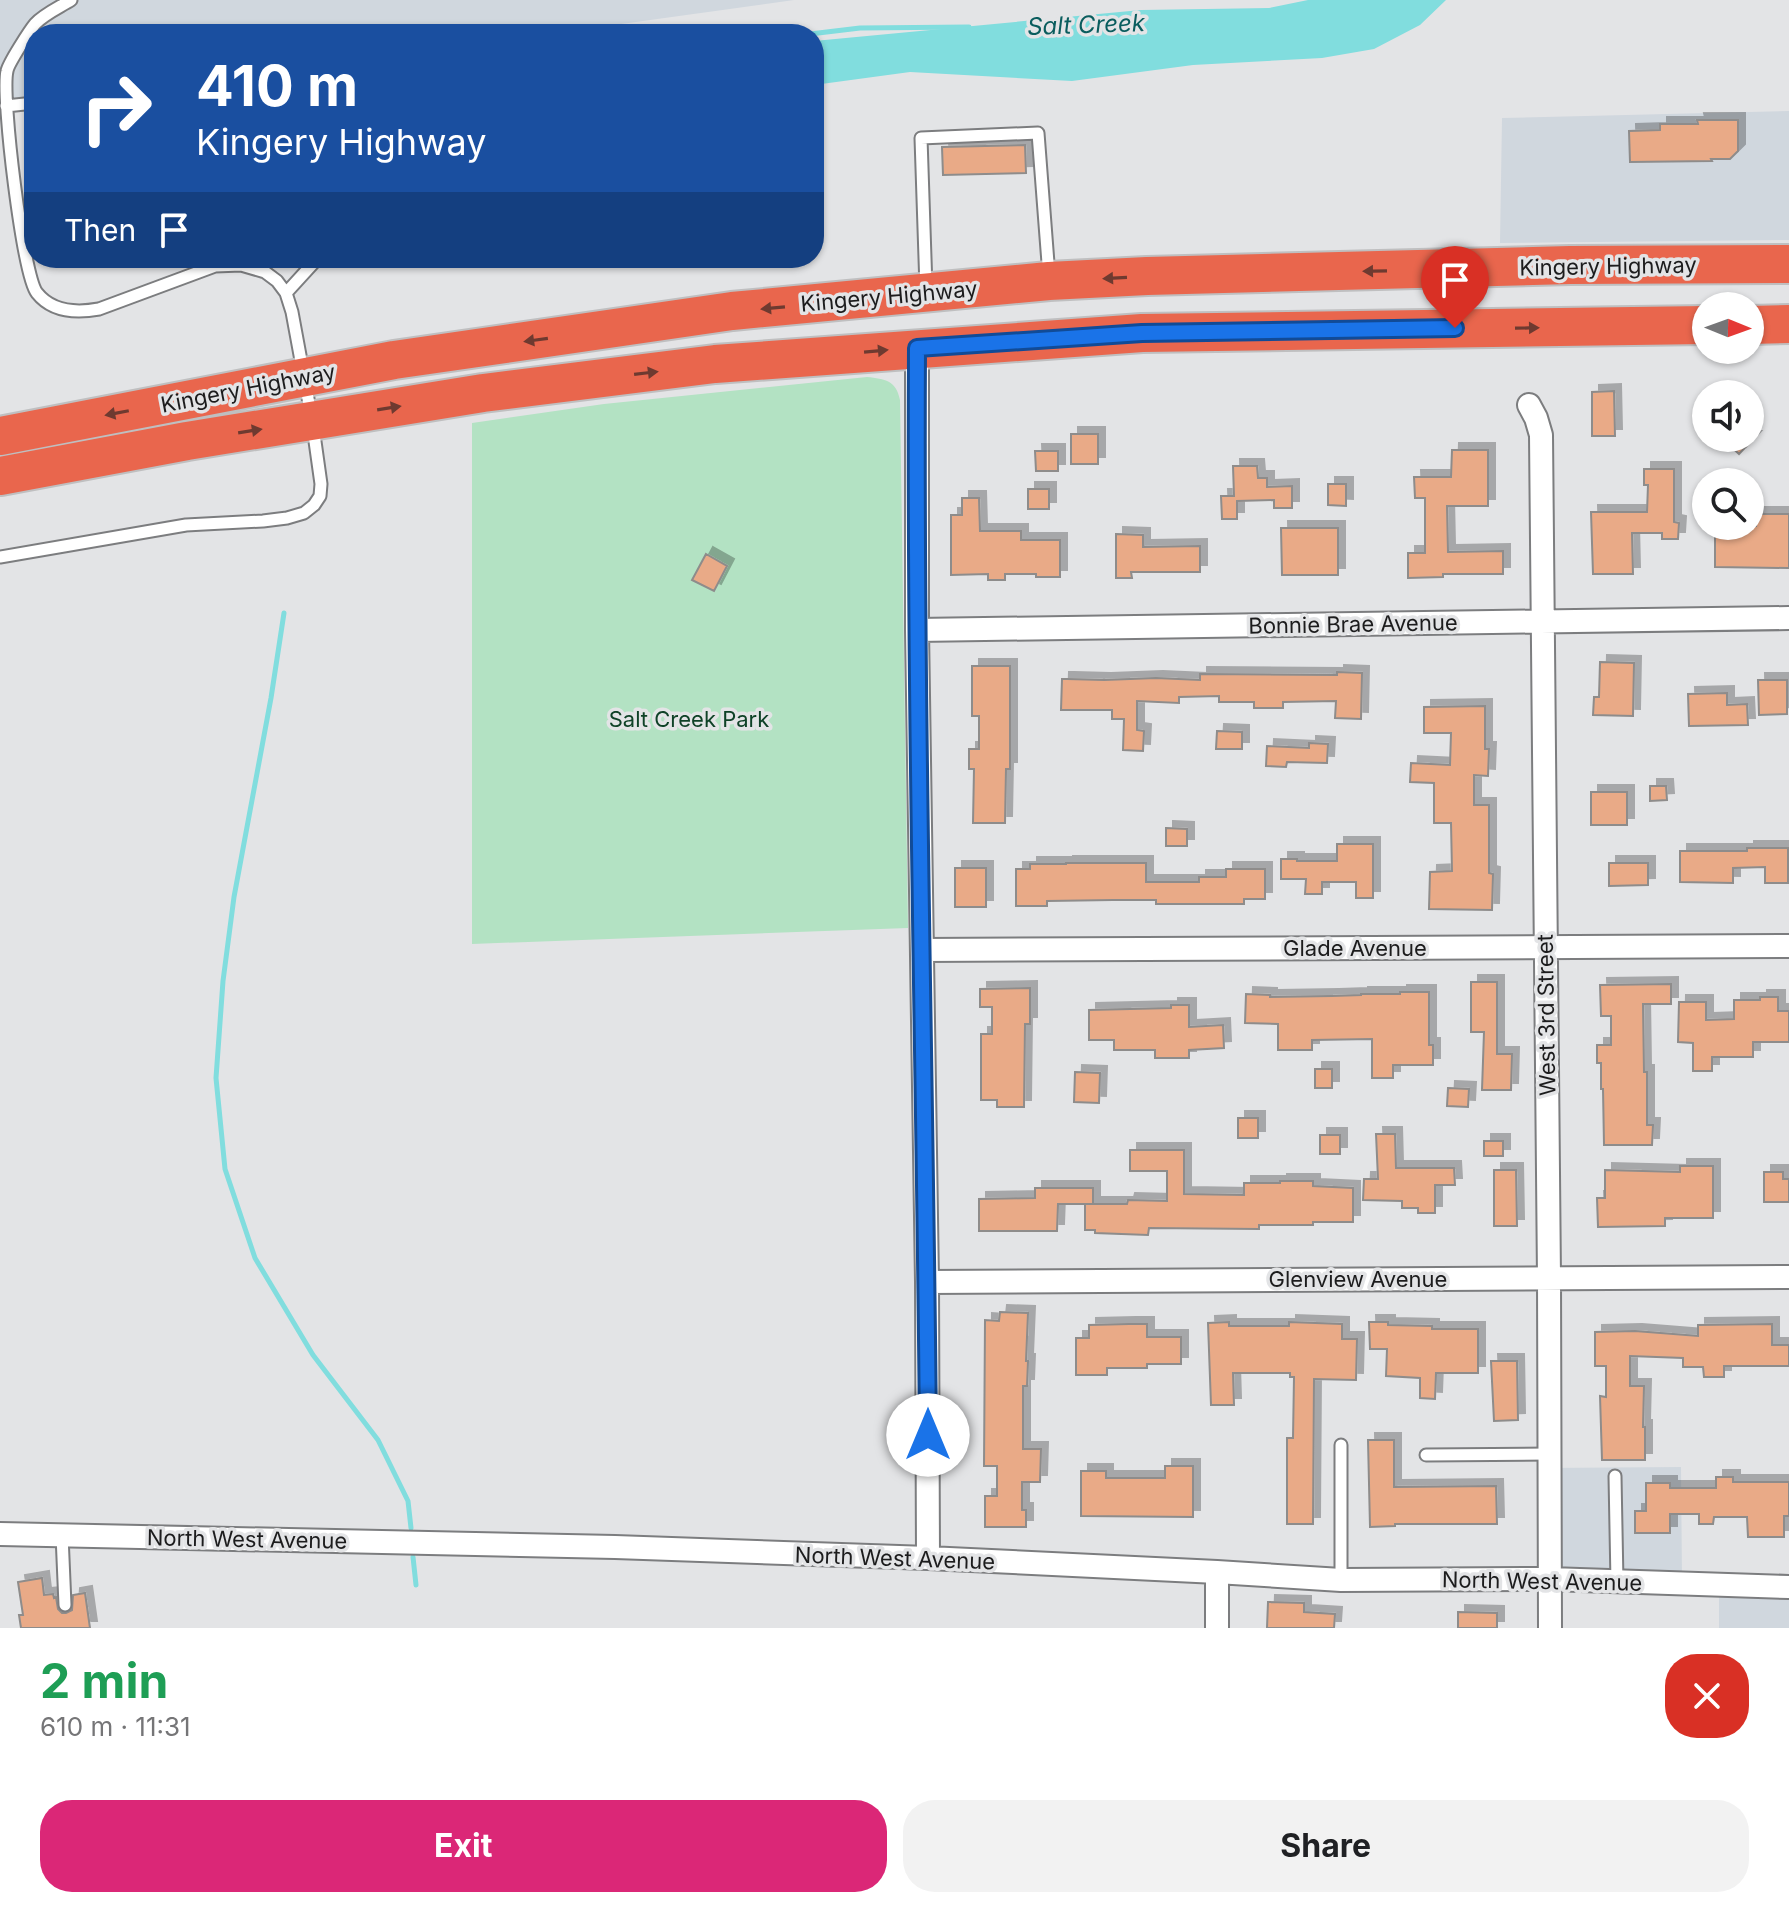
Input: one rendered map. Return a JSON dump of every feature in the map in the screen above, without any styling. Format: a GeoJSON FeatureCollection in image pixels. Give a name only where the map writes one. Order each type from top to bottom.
{"type":"FeatureCollection","features":[{"type":"Feature","properties":{"kind":"highway","name":"Kingery Highway"},"geometry":{"type":"LineString","coordinates":[[0,436],[394,360],[732,311],[1049,281],[1147,276],[1597,265],[1789,264]]}},
{"type":"Feature","properties":{"kind":"highway"},"geometry":{"type":"LineString","coordinates":[[1764,325],[1789,324]]}},
{"type":"Feature","properties":{"kind":"highway","name":"Kingery Highway"},"geometry":{"type":"LineString","coordinates":[[0,476],[172,443],[483,393],[715,364],[1142,333],[1692,325]]}},
{"type":"Feature","properties":{"kind":"street"},"geometry":{"type":"LineString","coordinates":[[917,348],[917,630],[928,1558]]}},
{"type":"Feature","properties":{"kind":"street","name":"West 3rd Street"},"geometry":{"type":"LineString","coordinates":[[1529,405],[1541,435],[1550,1628]]}},
{"type":"Feature","properties":{"kind":"street","name":"Bonnie Brae Avenue"},"geometry":{"type":"LineString","coordinates":[[917,630],[1789,618]]}},
{"type":"Feature","properties":{"kind":"street","name":"Glade Avenue"},"geometry":{"type":"LineString","coordinates":[[922,950],[1789,946]]}},
{"type":"Feature","properties":{"kind":"street","name":"Glenview Avenue"},"geometry":{"type":"LineString","coordinates":[[927,1282],[1789,1277]]}},
{"type":"Feature","properties":{"kind":"street","name":"North West Avenue"},"geometry":{"type":"LineString","coordinates":[[0,1534],[615,1547],[928,1558],[1341,1580],[1550,1579],[1789,1587]]}},
{"type":"Feature","properties":{"kind":"street"},"geometry":{"type":"LineString","coordinates":[[1217,1572],[1217,1628]]}},
{"type":"Feature","properties":{"kind":"lane"},"geometry":{"type":"LineString","coordinates":[[35,24],[71,0]]}},
{"type":"Feature","properties":{"kind":"lane"},"geometry":{"type":"LineString","coordinates":[[24,42],[7,70],[6,106],[24,247]]}},
{"type":"Feature","properties":{"kind":"lane"},"geometry":{"type":"LineString","coordinates":[[6,106],[24,104]]}},
{"type":"Feature","properties":{"kind":"lane"},"geometry":{"type":"LineString","coordinates":[[926,293],[921,138],[1038,133],[1049,281]]}},
{"type":"Feature","properties":{"kind":"lane"},"geometry":{"type":"LineString","coordinates":[[27,268],[37,294],[48,303],[56,308],[87,311],[207,268]]}},
{"type":"Feature","properties":{"kind":"lane"},"geometry":{"type":"LineString","coordinates":[[0,557],[186,525],[287,518],[304,513],[314,505],[320,496],[321,484],[292,312],[286,293],[277,281],[256,268]]}},
{"type":"Feature","properties":{"kind":"lane"},"geometry":{"type":"LineString","coordinates":[[286,293],[309,268]]}},
{"type":"Feature","properties":{"kind":"lane"},"geometry":{"type":"LineString","coordinates":[[1341,1445],[1341,1580]]}},
{"type":"Feature","properties":{"kind":"lane"},"geometry":{"type":"LineString","coordinates":[[1426,1455],[1550,1454]]}},
{"type":"Feature","properties":{"kind":"lane"},"geometry":{"type":"LineString","coordinates":[[1615,1476],[1617,1582]]}},
{"type":"Feature","properties":{"kind":"lane"},"geometry":{"type":"LineString","coordinates":[[62,1535],[65,1605]]}},
{"type":"Feature","properties":{"kind":"shaded area"},"geometry":{"type":"Polygon","coordinates":[[[0,0],[794,0],[621,24],[24,24],[24,107],[0,110],[0,0]]]}},
{"type":"Feature","properties":{"kind":"shaded area"},"geometry":{"type":"Polygon","coordinates":[[[1789,111],[1789,240],[1500,243],[1502,118],[1789,111]]]}},
{"type":"Feature","properties":{"kind":"shaded area"},"geometry":{"type":"Polygon","coordinates":[[[1681,1467],[1682,1580],[1542,1576],[1544,1468],[1681,1467]]]}},
{"type":"Feature","properties":{"kind":"shaded area"},"geometry":{"type":"Polygon","coordinates":[[[1719,1597],[1789,1599],[1789,1628],[1719,1628],[1719,1597]]]}},
{"type":"Feature","properties":{"kind":"green space","name":"Salt Creek Park"},"geometry":{"type":"Polygon","coordinates":[[[867,377],[893,384],[900,400],[908,928],[472,944],[472,423],[604,404],[867,377]]]}},
{"type":"Feature","properties":{"kind":"water"},"geometry":{"type":"Polygon","coordinates":[[[1308,0],[1446,0],[1420,25],[1374,49],[1322,58],[1193,65],[1072,81],[910,72],[824,84],[824,40],[1141,10],[1269,8],[1308,0]]]}},
{"type":"Feature","properties":{"kind":"building"},"geometry":{"type":"Polygon","coordinates":[[[1697,120],[1738,120],[1738,151],[1730,159],[1712,161],[1630,162],[1629,131],[1660,130],[1660,124],[1698,124],[1697,120]]]}},
{"type":"Feature","properties":{"kind":"building"},"geometry":{"type":"Polygon","coordinates":[[[1025,145],[1026,173],[943,175],[942,147],[1025,145]]]}},
{"type":"Feature","properties":{"kind":"building"},"geometry":{"type":"Polygon","coordinates":[[[1614,391],[1615,436],[1592,436],[1592,392],[1614,391]]]}},
{"type":"Feature","properties":{"kind":"building"},"geometry":{"type":"Polygon","coordinates":[[[1071,434],[1098,434],[1098,464],[1071,464],[1071,434]]]}},
{"type":"Feature","properties":{"kind":"building"},"geometry":{"type":"Polygon","coordinates":[[[1452,450],[1488,450],[1488,506],[1447,506],[1448,552],[1503,551],[1503,574],[1443,574],[1443,577],[1408,578],[1408,553],[1425,553],[1425,498],[1415,498],[1414,477],[1451,477],[1452,450]]]}},
{"type":"Feature","properties":{"kind":"building"},"geometry":{"type":"Polygon","coordinates":[[[1035,451],[1058,451],[1058,471],[1036,471],[1035,451]]]}},
{"type":"Feature","properties":{"kind":"building"},"geometry":{"type":"Polygon","coordinates":[[[1233,466],[1257,466],[1258,478],[1267,478],[1267,487],[1292,486],[1292,508],[1274,508],[1274,500],[1237,501],[1237,519],[1222,519],[1221,496],[1234,496],[1233,466]]]}},
{"type":"Feature","properties":{"kind":"building"},"geometry":{"type":"Polygon","coordinates":[[[1644,469],[1674,469],[1674,522],[1679,523],[1678,539],[1662,539],[1662,533],[1632,533],[1633,574],[1593,574],[1591,512],[1647,512],[1648,485],[1644,485],[1644,469]]]}},
{"type":"Feature","properties":{"kind":"building"},"geometry":{"type":"Polygon","coordinates":[[[1328,484],[1346,484],[1346,506],[1328,505],[1328,484]]]}},
{"type":"Feature","properties":{"kind":"building"},"geometry":{"type":"Polygon","coordinates":[[[1028,489],[1049,489],[1049,509],[1028,509],[1028,489]]]}},
{"type":"Feature","properties":{"kind":"building"},"geometry":{"type":"Polygon","coordinates":[[[962,498],[979,498],[980,531],[1021,531],[1021,540],[1060,540],[1060,577],[1005,574],[1005,580],[988,580],[988,574],[951,575],[951,515],[962,515],[962,498]]]}},
{"type":"Feature","properties":{"kind":"building"},"geometry":{"type":"Polygon","coordinates":[[[1764,514],[1789,514],[1789,568],[1715,567],[1715,540],[1764,540],[1764,514]]]}},
{"type":"Feature","properties":{"kind":"building"},"geometry":{"type":"Polygon","coordinates":[[[1281,528],[1338,528],[1338,575],[1282,575],[1281,528]]]}},
{"type":"Feature","properties":{"kind":"building"},"geometry":{"type":"Polygon","coordinates":[[[1116,534],[1143,535],[1143,547],[1200,546],[1200,572],[1131,572],[1132,578],[1116,578],[1116,534]]]}},
{"type":"Feature","properties":{"kind":"building"},"geometry":{"type":"Polygon","coordinates":[[[706,554],[727,566],[714,591],[692,580],[706,554]]]}},
{"type":"Feature","properties":{"kind":"building"},"geometry":{"type":"Polygon","coordinates":[[[1600,662],[1634,663],[1633,716],[1593,715],[1594,697],[1599,697],[1600,662]]]}},
{"type":"Feature","properties":{"kind":"building"},"geometry":{"type":"Polygon","coordinates":[[[972,666],[1010,666],[1010,769],[1006,769],[1005,823],[973,823],[974,769],[969,769],[969,749],[979,749],[979,716],[972,716],[972,666]]]}},
{"type":"Feature","properties":{"kind":"building"},"geometry":{"type":"Polygon","coordinates":[[[1337,672],[1362,673],[1361,719],[1335,718],[1336,701],[1283,702],[1283,708],[1254,708],[1254,702],[1219,702],[1219,696],[1179,697],[1179,703],[1137,701],[1137,730],[1144,731],[1143,751],[1123,750],[1124,719],[1112,719],[1112,710],[1061,710],[1062,679],[1200,680],[1200,674],[1337,675],[1337,672]]]}},
{"type":"Feature","properties":{"kind":"building"},"geometry":{"type":"Polygon","coordinates":[[[1758,680],[1787,680],[1787,714],[1759,715],[1758,680]]]}},
{"type":"Feature","properties":{"kind":"building"},"geometry":{"type":"Polygon","coordinates":[[[1727,693],[1727,705],[1747,704],[1748,725],[1689,726],[1688,694],[1727,693]]]}},
{"type":"Feature","properties":{"kind":"building"},"geometry":{"type":"Polygon","coordinates":[[[1485,706],[1488,776],[1474,775],[1474,805],[1489,805],[1492,910],[1429,909],[1430,872],[1452,871],[1451,823],[1434,823],[1434,783],[1410,782],[1411,763],[1450,765],[1451,733],[1424,733],[1424,707],[1485,706]]]}},
{"type":"Feature","properties":{"kind":"building"},"geometry":{"type":"Polygon","coordinates":[[[1217,731],[1242,732],[1242,749],[1216,749],[1217,731]]]}},
{"type":"Feature","properties":{"kind":"building"},"geometry":{"type":"Polygon","coordinates":[[[1309,743],[1328,744],[1327,763],[1287,762],[1286,767],[1266,766],[1267,746],[1309,748],[1309,743]]]}},
{"type":"Feature","properties":{"kind":"building"},"geometry":{"type":"Polygon","coordinates":[[[1650,786],[1666,786],[1667,800],[1650,801],[1650,786]]]}},
{"type":"Feature","properties":{"kind":"building"},"geometry":{"type":"Polygon","coordinates":[[[1591,792],[1627,792],[1627,825],[1591,825],[1591,792]]]}},
{"type":"Feature","properties":{"kind":"building"},"geometry":{"type":"Polygon","coordinates":[[[1166,828],[1187,829],[1187,846],[1166,846],[1166,828]]]}},
{"type":"Feature","properties":{"kind":"building"},"geometry":{"type":"Polygon","coordinates":[[[1337,844],[1373,844],[1373,898],[1356,898],[1356,882],[1322,882],[1322,894],[1305,894],[1306,879],[1281,879],[1281,859],[1337,861],[1337,844]]]}},
{"type":"Feature","properties":{"kind":"building"},"geometry":{"type":"Polygon","coordinates":[[[1747,848],[1788,848],[1788,883],[1765,883],[1765,867],[1733,868],[1733,883],[1680,882],[1680,851],[1747,851],[1747,848]]]}},
{"type":"Feature","properties":{"kind":"building"},"geometry":{"type":"Polygon","coordinates":[[[1146,863],[1146,882],[1199,882],[1199,877],[1226,877],[1226,869],[1265,869],[1265,899],[1244,899],[1244,904],[1156,904],[1156,900],[1113,900],[1047,901],[1047,906],[1016,906],[1016,869],[1030,869],[1030,864],[1146,863]]]}},
{"type":"Feature","properties":{"kind":"building"},"geometry":{"type":"Polygon","coordinates":[[[1609,863],[1648,863],[1648,885],[1609,886],[1609,863]]]}},
{"type":"Feature","properties":{"kind":"building"},"geometry":{"type":"Polygon","coordinates":[[[955,868],[986,868],[986,907],[955,907],[955,868]]]}},
{"type":"Feature","properties":{"kind":"building"},"geometry":{"type":"Polygon","coordinates":[[[1471,982],[1497,982],[1497,1054],[1512,1054],[1511,1090],[1482,1090],[1484,1032],[1471,1032],[1471,982]]]}},
{"type":"Feature","properties":{"kind":"building"},"geometry":{"type":"Polygon","coordinates":[[[1671,984],[1671,1004],[1643,1004],[1647,1125],[1653,1125],[1652,1145],[1604,1145],[1603,1089],[1601,1063],[1597,1063],[1597,1045],[1611,1045],[1611,1016],[1601,1016],[1600,985],[1671,984]]]}},
{"type":"Feature","properties":{"kind":"building"},"geometry":{"type":"Polygon","coordinates":[[[1030,988],[1030,1024],[1025,1024],[1024,1107],[997,1107],[997,1100],[981,1100],[981,1034],[992,1034],[992,1007],[980,1007],[980,989],[1030,988]]]}},
{"type":"Feature","properties":{"kind":"building"},"geometry":{"type":"Polygon","coordinates":[[[1429,992],[1429,1045],[1433,1045],[1433,1065],[1393,1065],[1393,1078],[1372,1078],[1372,1039],[1312,1040],[1312,1050],[1278,1050],[1278,1024],[1245,1023],[1246,994],[1270,997],[1429,992]]]}},
{"type":"Feature","properties":{"kind":"building"},"geometry":{"type":"Polygon","coordinates":[[[1760,997],[1778,997],[1778,1011],[1789,1011],[1789,1042],[1753,1042],[1753,1057],[1712,1057],[1712,1071],[1693,1071],[1693,1043],[1678,1042],[1679,1002],[1706,1002],[1706,1020],[1734,1019],[1734,1000],[1760,1000],[1760,997]]]}},
{"type":"Feature","properties":{"kind":"building"},"geometry":{"type":"Polygon","coordinates":[[[1171,1005],[1189,1005],[1189,1027],[1223,1025],[1224,1048],[1189,1050],[1189,1058],[1155,1058],[1155,1050],[1114,1050],[1114,1040],[1089,1040],[1089,1010],[1171,1008],[1171,1005]]]}},
{"type":"Feature","properties":{"kind":"building"},"geometry":{"type":"Polygon","coordinates":[[[1315,1069],[1332,1069],[1332,1088],[1315,1088],[1315,1069]]]}},
{"type":"Feature","properties":{"kind":"building"},"geometry":{"type":"Polygon","coordinates":[[[1075,1072],[1100,1073],[1099,1103],[1074,1102],[1075,1072]]]}},
{"type":"Feature","properties":{"kind":"building"},"geometry":{"type":"Polygon","coordinates":[[[1448,1088],[1469,1089],[1468,1107],[1447,1106],[1448,1088]]]}},
{"type":"Feature","properties":{"kind":"building"},"geometry":{"type":"Polygon","coordinates":[[[1238,1118],[1258,1118],[1258,1138],[1238,1138],[1238,1118]]]}},
{"type":"Feature","properties":{"kind":"building"},"geometry":{"type":"Polygon","coordinates":[[[1376,1134],[1395,1134],[1396,1168],[1454,1168],[1455,1185],[1435,1185],[1435,1213],[1418,1213],[1418,1208],[1402,1208],[1402,1201],[1363,1200],[1364,1179],[1378,1179],[1376,1134]]]}},
{"type":"Feature","properties":{"kind":"building"},"geometry":{"type":"Polygon","coordinates":[[[1320,1135],[1340,1135],[1340,1154],[1320,1154],[1320,1135]]]}},
{"type":"Feature","properties":{"kind":"building"},"geometry":{"type":"Polygon","coordinates":[[[1484,1141],[1503,1141],[1503,1156],[1484,1156],[1484,1141]]]}},
{"type":"Feature","properties":{"kind":"building"},"geometry":{"type":"Polygon","coordinates":[[[1130,1150],[1184,1150],[1184,1194],[1244,1195],[1244,1183],[1280,1181],[1313,1181],[1313,1186],[1353,1188],[1353,1222],[1259,1225],[1259,1229],[1149,1228],[1148,1235],[1085,1230],[1085,1204],[1127,1204],[1128,1200],[1167,1201],[1167,1171],[1130,1171],[1130,1150]]]}},
{"type":"Feature","properties":{"kind":"building"},"geometry":{"type":"Polygon","coordinates":[[[1680,1166],[1713,1166],[1713,1218],[1665,1218],[1665,1226],[1598,1227],[1597,1198],[1605,1198],[1605,1170],[1680,1172],[1680,1166]]]}},
{"type":"Feature","properties":{"kind":"building"},"geometry":{"type":"Polygon","coordinates":[[[1494,1170],[1516,1170],[1517,1226],[1494,1226],[1494,1170]]]}},
{"type":"Feature","properties":{"kind":"building"},"geometry":{"type":"Polygon","coordinates":[[[1764,1172],[1783,1172],[1783,1179],[1789,1179],[1789,1202],[1764,1202],[1764,1172]]]}},
{"type":"Feature","properties":{"kind":"building"},"geometry":{"type":"Polygon","coordinates":[[[1035,1188],[1093,1188],[1093,1204],[1058,1204],[1057,1231],[979,1231],[979,1199],[1035,1198],[1035,1188]]]}},
{"type":"Feature","properties":{"kind":"building"},"geometry":{"type":"Polygon","coordinates":[[[1000,1312],[1028,1313],[1023,1449],[1041,1449],[1040,1482],[1022,1482],[1022,1510],[1026,1510],[1026,1527],[985,1527],[985,1496],[997,1496],[997,1466],[984,1466],[985,1320],[999,1321],[1000,1312]]]}},
{"type":"Feature","properties":{"kind":"building"},"geometry":{"type":"Polygon","coordinates":[[[1229,1322],[1229,1326],[1289,1326],[1289,1322],[1342,1324],[1342,1339],[1357,1339],[1356,1380],[1314,1379],[1313,1524],[1287,1524],[1287,1438],[1293,1438],[1294,1377],[1290,1377],[1290,1373],[1233,1373],[1234,1405],[1211,1405],[1208,1323],[1229,1322]]]}},
{"type":"Feature","properties":{"kind":"building"},"geometry":{"type":"Polygon","coordinates":[[[1369,1322],[1432,1326],[1432,1329],[1478,1329],[1478,1373],[1436,1373],[1435,1399],[1420,1398],[1420,1378],[1386,1376],[1387,1349],[1370,1349],[1369,1322]]]}},
{"type":"Feature","properties":{"kind":"building"},"geometry":{"type":"Polygon","coordinates":[[[1147,1324],[1147,1337],[1181,1337],[1181,1364],[1107,1368],[1107,1375],[1076,1375],[1076,1338],[1089,1338],[1089,1325],[1147,1324]]]}},
{"type":"Feature","properties":{"kind":"building"},"geometry":{"type":"Polygon","coordinates":[[[1772,1324],[1772,1345],[1789,1345],[1789,1366],[1724,1366],[1724,1377],[1704,1377],[1703,1367],[1683,1367],[1683,1358],[1630,1356],[1630,1386],[1644,1386],[1645,1460],[1602,1460],[1600,1396],[1606,1397],[1606,1366],[1595,1366],[1595,1332],[1635,1331],[1698,1336],[1698,1325],[1772,1324]]]}},
{"type":"Feature","properties":{"kind":"building"},"geometry":{"type":"Polygon","coordinates":[[[1491,1361],[1517,1361],[1518,1420],[1494,1421],[1491,1361]]]}},
{"type":"Feature","properties":{"kind":"building"},"geometry":{"type":"Polygon","coordinates":[[[1368,1440],[1394,1440],[1394,1487],[1496,1486],[1497,1524],[1395,1524],[1370,1527],[1368,1440]]]}},
{"type":"Feature","properties":{"kind":"building"},"geometry":{"type":"Polygon","coordinates":[[[1165,1466],[1193,1466],[1193,1517],[1081,1516],[1081,1471],[1106,1471],[1106,1478],[1165,1478],[1165,1466]]]}},
{"type":"Feature","properties":{"kind":"building"},"geometry":{"type":"Polygon","coordinates":[[[1716,1477],[1733,1477],[1733,1482],[1789,1482],[1789,1516],[1784,1516],[1784,1537],[1748,1537],[1747,1517],[1714,1517],[1713,1524],[1699,1524],[1699,1514],[1670,1514],[1670,1533],[1635,1533],[1635,1511],[1646,1511],[1646,1483],[1670,1483],[1670,1488],[1716,1488],[1716,1477]]]}},
{"type":"Feature","properties":{"kind":"building"},"geometry":{"type":"Polygon","coordinates":[[[42,1578],[44,1595],[53,1594],[56,1597],[62,1613],[72,1610],[73,1595],[85,1593],[90,1628],[21,1628],[19,1615],[23,1615],[18,1582],[42,1578]]]}},
{"type":"Feature","properties":{"kind":"building"},"geometry":{"type":"Polygon","coordinates":[[[1268,1602],[1304,1603],[1304,1612],[1335,1614],[1334,1628],[1267,1628],[1268,1602]]]}},
{"type":"Feature","properties":{"kind":"building"},"geometry":{"type":"Polygon","coordinates":[[[1458,1612],[1497,1613],[1497,1628],[1458,1628],[1458,1612]]]}},
{"type":"Feature","properties":{"kind":"waterway","name":"Salt Creek"},"geometry":{"type":"LineString","coordinates":[[824,32],[860,28],[969,27]]}},
{"type":"Feature","properties":{"kind":"waterway"},"geometry":{"type":"LineString","coordinates":[[284,613],[234,897],[223,981],[216,1078],[225,1169],[255,1258],[313,1355],[378,1440],[408,1501],[411,1528]]}},
{"type":"Feature","properties":{"kind":"waterway"},"geometry":{"type":"LineString","coordinates":[[413,1557],[416,1585]]}},
{"type":"Feature","properties":{"kind":"route"},"geometry":{"type":"LineString","coordinates":[[928,1435],[917,630],[917,348],[1142,333],[1455,328]]}}]}
